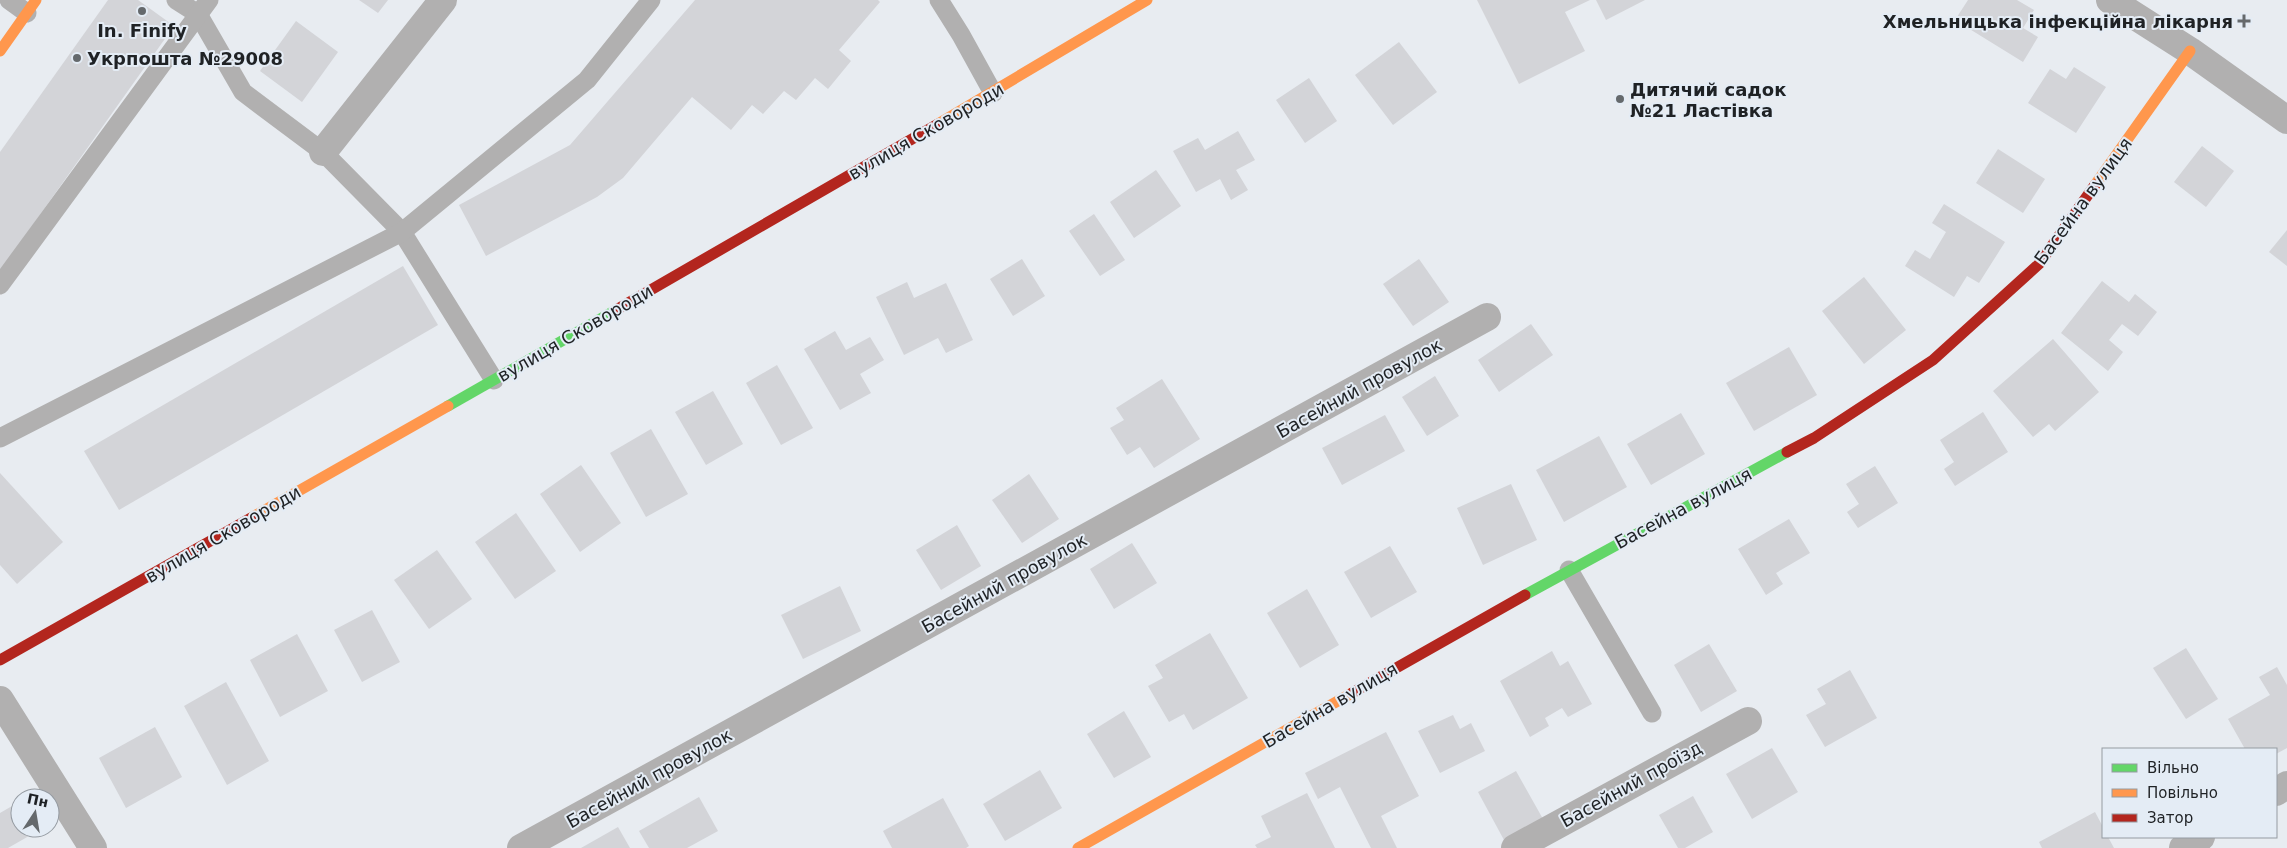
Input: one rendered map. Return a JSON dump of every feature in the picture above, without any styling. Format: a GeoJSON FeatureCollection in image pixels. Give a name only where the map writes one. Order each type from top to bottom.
{"type":"FeatureCollection","features":[{"type":"Feature","properties":{"kind":"street"},"geometry":{"type":"LineString","coordinates":[[323,152],[443,0]]}},
{"type":"Feature","properties":{"kind":"street","name":"вулиця Сковороди"},"geometry":{"type":"LineString","coordinates":[[0,660],[494,380],[993,93],[1147,0]]}},
{"type":"Feature","properties":{"kind":"street"},"geometry":{"type":"LineString","coordinates":[[2110,0],[2190,51],[2287,120]]}},
{"type":"Feature","properties":{"kind":"street"},"geometry":{"type":"LineString","coordinates":[[0,51],[32,6]]}},
{"type":"Feature","properties":{"kind":"street","name":"Басейна вулиця"},"geometry":{"type":"LineString","coordinates":[[1078,848],[1569,570],[1814,438],[1933,360],[2039,264],[2190,51]]}},
{"type":"Feature","properties":{"kind":"street","name":"Басейний провулок"},"geometry":{"type":"LineString","coordinates":[[521,848],[1487,317]]}},
{"type":"Feature","properties":{"kind":"street"},"geometry":{"type":"LineString","coordinates":[[0,700],[94,848]]}},
{"type":"Feature","properties":{"kind":"street","name":"Басейний проїзд"},"geometry":{"type":"LineString","coordinates":[[1515,848],[1748,721]]}},
{"type":"Feature","properties":{"kind":"street"},"geometry":{"type":"LineString","coordinates":[[2183,848],[2199,838]]}},
{"type":"Feature","properties":{"kind":"lane"},"geometry":{"type":"LineString","coordinates":[[10,0],[32,6]]}},
{"type":"Feature","properties":{"kind":"lane"},"geometry":{"type":"LineString","coordinates":[[176,0],[204,7]]}},
{"type":"Feature","properties":{"kind":"lane"},"geometry":{"type":"LineString","coordinates":[[0,438],[402,232],[587,80],[651,0]]}},
{"type":"Feature","properties":{"kind":"lane"},"geometry":{"type":"LineString","coordinates":[[939,0],[993,93]]}},
{"type":"Feature","properties":{"kind":"lane"},"geometry":{"type":"LineString","coordinates":[[204,7],[243,92],[323,152],[402,232],[494,380]]}},
{"type":"Feature","properties":{"kind":"lane"},"geometry":{"type":"LineString","coordinates":[[0,285],[204,7]]}},
{"type":"Feature","properties":{"kind":"lane"},"geometry":{"type":"LineString","coordinates":[[1569,570],[1652,713]]}},
{"type":"Feature","properties":{"kind":"building"},"geometry":{"type":"Polygon","coordinates":[[[108,0],[138,0],[174,26],[0,271],[0,152],[108,0]]]}},
{"type":"Feature","properties":{"kind":"building"},"geometry":{"type":"Polygon","coordinates":[[[359,0],[388,0],[378,13],[359,0]]]}},
{"type":"Feature","properties":{"kind":"building"},"geometry":{"type":"Polygon","coordinates":[[[695,0],[878,0],[880,2],[839,50],[851,61],[828,89],[815,78],[796,100],[784,91],[763,114],[752,105],[731,130],[692,97],[623,178],[597,197],[486,256],[459,205],[570,145],[695,0]]]}},
{"type":"Feature","properties":{"kind":"building"},"geometry":{"type":"Polygon","coordinates":[[[1477,0],[1590,0],[1565,12],[1585,51],[1519,84],[1477,0]]]}},
{"type":"Feature","properties":{"kind":"building"},"geometry":{"type":"Polygon","coordinates":[[[1596,0],[1645,0],[1606,20],[1596,0]]]}},
{"type":"Feature","properties":{"kind":"building"},"geometry":{"type":"Polygon","coordinates":[[[1968,0],[2017,0],[2034,10],[2023,28],[2038,37],[2023,62],[1955,20],[1968,0]]]}},
{"type":"Feature","properties":{"kind":"building"},"geometry":{"type":"Polygon","coordinates":[[[296,21],[338,52],[302,102],[260,71],[296,21]]]}},
{"type":"Feature","properties":{"kind":"building"},"geometry":{"type":"Polygon","coordinates":[[[1399,42],[1437,92],[1393,125],[1355,75],[1399,42]]]}},
{"type":"Feature","properties":{"kind":"building"},"geometry":{"type":"Polygon","coordinates":[[[2074,67],[2106,87],[2076,133],[2028,103],[2050,69],[2066,79],[2074,67]]]}},
{"type":"Feature","properties":{"kind":"building"},"geometry":{"type":"Polygon","coordinates":[[[1309,78],[1337,121],[1305,143],[1276,100],[1309,78]]]}},
{"type":"Feature","properties":{"kind":"building"},"geometry":{"type":"Polygon","coordinates":[[[1238,131],[1255,160],[1236,170],[1248,190],[1231,200],[1220,179],[1196,192],[1173,151],[1198,138],[1205,150],[1238,131]]]}},
{"type":"Feature","properties":{"kind":"building"},"geometry":{"type":"Polygon","coordinates":[[[2202,146],[2234,171],[2206,207],[2174,182],[2202,146]]]}},
{"type":"Feature","properties":{"kind":"building"},"geometry":{"type":"Polygon","coordinates":[[[1998,149],[2045,179],[2023,213],[1976,183],[1998,149]]]}},
{"type":"Feature","properties":{"kind":"building"},"geometry":{"type":"Polygon","coordinates":[[[1156,170],[1181,206],[1134,238],[1110,202],[1156,170]]]}},
{"type":"Feature","properties":{"kind":"building"},"geometry":{"type":"Polygon","coordinates":[[[1944,204],[2005,242],[1979,283],[1967,276],[1954,297],[1905,266],[1915,250],[1930,259],[1946,232],[1932,223],[1944,204]]]}},
{"type":"Feature","properties":{"kind":"building"},"geometry":{"type":"Polygon","coordinates":[[[1094,214],[1125,260],[1100,276],[1069,231],[1094,214]]]}},
{"type":"Feature","properties":{"kind":"building"},"geometry":{"type":"Polygon","coordinates":[[[2287,230],[2287,266],[2269,252],[2287,230]]]}},
{"type":"Feature","properties":{"kind":"building"},"geometry":{"type":"Polygon","coordinates":[[[1022,259],[1045,296],[1013,316],[990,279],[1022,259]]]}},
{"type":"Feature","properties":{"kind":"building"},"geometry":{"type":"Polygon","coordinates":[[[1419,259],[1449,302],[1413,326],[1383,284],[1419,259]]]}},
{"type":"Feature","properties":{"kind":"building"},"geometry":{"type":"Polygon","coordinates":[[[403,266],[438,325],[119,510],[84,451],[403,266]]]}},
{"type":"Feature","properties":{"kind":"building"},"geometry":{"type":"Polygon","coordinates":[[[1864,277],[1906,330],[1864,364],[1822,311],[1864,277]]]}},
{"type":"Feature","properties":{"kind":"building"},"geometry":{"type":"Polygon","coordinates":[[[2102,281],[2129,302],[2135,294],[2157,312],[2138,336],[2122,324],[2109,340],[2123,352],[2108,371],[2061,333],[2102,281]]]}},
{"type":"Feature","properties":{"kind":"building"},"geometry":{"type":"Polygon","coordinates":[[[907,282],[914,298],[946,283],[973,340],[946,353],[938,338],[904,355],[876,297],[907,282]]]}},
{"type":"Feature","properties":{"kind":"building"},"geometry":{"type":"Polygon","coordinates":[[[1531,324],[1553,355],[1499,392],[1478,360],[1531,324]]]}},
{"type":"Feature","properties":{"kind":"building"},"geometry":{"type":"Polygon","coordinates":[[[835,331],[846,350],[870,337],[884,360],[860,374],[871,393],[840,410],[804,349],[835,331]]]}},
{"type":"Feature","properties":{"kind":"building"},"geometry":{"type":"Polygon","coordinates":[[[2053,339],[2099,392],[2055,431],[2049,424],[2033,437],[1993,391],[2053,339]]]}},
{"type":"Feature","properties":{"kind":"building"},"geometry":{"type":"Polygon","coordinates":[[[1789,347],[1817,395],[1754,431],[1726,383],[1789,347]]]}},
{"type":"Feature","properties":{"kind":"building"},"geometry":{"type":"Polygon","coordinates":[[[777,365],[813,428],[781,445],[746,383],[777,365]]]}},
{"type":"Feature","properties":{"kind":"building"},"geometry":{"type":"Polygon","coordinates":[[[1435,376],[1459,416],[1427,436],[1402,397],[1435,376]]]}},
{"type":"Feature","properties":{"kind":"building"},"geometry":{"type":"Polygon","coordinates":[[[1162,379],[1200,439],[1154,468],[1140,447],[1127,455],[1110,428],[1124,420],[1116,408],[1162,379]]]}},
{"type":"Feature","properties":{"kind":"building"},"geometry":{"type":"Polygon","coordinates":[[[713,391],[743,444],[706,465],[675,412],[713,391]]]}},
{"type":"Feature","properties":{"kind":"building"},"geometry":{"type":"Polygon","coordinates":[[[1983,412],[2008,452],[1955,486],[1944,469],[1954,462],[1940,440],[1983,412]]]}},
{"type":"Feature","properties":{"kind":"building"},"geometry":{"type":"Polygon","coordinates":[[[1681,413],[1705,454],[1651,485],[1627,444],[1681,413]]]}},
{"type":"Feature","properties":{"kind":"building"},"geometry":{"type":"Polygon","coordinates":[[[1385,415],[1405,451],[1342,485],[1322,448],[1385,415]]]}},
{"type":"Feature","properties":{"kind":"building"},"geometry":{"type":"Polygon","coordinates":[[[651,429],[688,494],[646,517],[610,453],[651,429]]]}},
{"type":"Feature","properties":{"kind":"building"},"geometry":{"type":"Polygon","coordinates":[[[1599,436],[1627,487],[1564,522],[1536,470],[1599,436]]]}},
{"type":"Feature","properties":{"kind":"building"},"geometry":{"type":"Polygon","coordinates":[[[581,465],[621,523],[580,552],[540,494],[581,465]]]}},
{"type":"Feature","properties":{"kind":"building"},"geometry":{"type":"Polygon","coordinates":[[[1875,466],[1898,503],[1858,528],[1847,512],[1859,504],[1846,484],[1875,466]]]}},
{"type":"Feature","properties":{"kind":"building"},"geometry":{"type":"Polygon","coordinates":[[[0,473],[63,542],[17,584],[0,565],[0,473]]]}},
{"type":"Feature","properties":{"kind":"building"},"geometry":{"type":"Polygon","coordinates":[[[1029,474],[1059,519],[1022,543],[992,500],[1029,474]]]}},
{"type":"Feature","properties":{"kind":"building"},"geometry":{"type":"Polygon","coordinates":[[[1511,484],[1537,540],[1483,565],[1457,508],[1511,484]]]}},
{"type":"Feature","properties":{"kind":"building"},"geometry":{"type":"Polygon","coordinates":[[[516,513],[556,571],[515,599],[475,542],[516,513]]]}},
{"type":"Feature","properties":{"kind":"building"},"geometry":{"type":"Polygon","coordinates":[[[1789,519],[1810,553],[1776,573],[1783,584],[1766,595],[1738,549],[1789,519]]]}},
{"type":"Feature","properties":{"kind":"building"},"geometry":{"type":"Polygon","coordinates":[[[957,525],[981,566],[941,590],[916,550],[957,525]]]}},
{"type":"Feature","properties":{"kind":"building"},"geometry":{"type":"Polygon","coordinates":[[[1132,543],[1157,583],[1114,609],[1090,569],[1132,543]]]}},
{"type":"Feature","properties":{"kind":"building"},"geometry":{"type":"Polygon","coordinates":[[[1390,546],[1417,592],[1371,618],[1344,572],[1390,546]]]}},
{"type":"Feature","properties":{"kind":"building"},"geometry":{"type":"Polygon","coordinates":[[[437,550],[472,599],[429,629],[394,580],[437,550]]]}},
{"type":"Feature","properties":{"kind":"building"},"geometry":{"type":"Polygon","coordinates":[[[840,586],[861,631],[803,659],[781,615],[840,586]]]}},
{"type":"Feature","properties":{"kind":"building"},"geometry":{"type":"Polygon","coordinates":[[[1307,589],[1339,645],[1300,668],[1267,613],[1307,589]]]}},
{"type":"Feature","properties":{"kind":"building"},"geometry":{"type":"Polygon","coordinates":[[[372,610],[400,662],[362,682],[334,630],[372,610]]]}},
{"type":"Feature","properties":{"kind":"building"},"geometry":{"type":"Polygon","coordinates":[[[1210,633],[1248,698],[1193,730],[1184,714],[1169,722],[1148,686],[1163,678],[1155,665],[1210,633]]]}},
{"type":"Feature","properties":{"kind":"building"},"geometry":{"type":"Polygon","coordinates":[[[297,634],[328,691],[280,717],[250,660],[297,634]]]}},
{"type":"Feature","properties":{"kind":"building"},"geometry":{"type":"Polygon","coordinates":[[[1709,644],[1737,691],[1701,712],[1674,665],[1709,644]]]}},
{"type":"Feature","properties":{"kind":"building"},"geometry":{"type":"Polygon","coordinates":[[[2186,648],[2218,699],[2186,719],[2153,668],[2186,648]]]}},
{"type":"Feature","properties":{"kind":"building"},"geometry":{"type":"Polygon","coordinates":[[[1552,651],[1560,666],[1568,661],[1592,704],[1568,717],[1562,708],[1545,718],[1549,726],[1530,737],[1500,681],[1552,651]]]}},
{"type":"Feature","properties":{"kind":"building"},"geometry":{"type":"Polygon","coordinates":[[[2277,667],[2287,685],[2287,748],[2277,753],[2277,748],[2244,748],[2228,719],[2270,695],[2259,677],[2277,667]]]}},
{"type":"Feature","properties":{"kind":"building"},"geometry":{"type":"Polygon","coordinates":[[[1850,670],[1877,718],[1825,747],[1806,715],[1826,704],[1817,689],[1850,670]]]}},
{"type":"Feature","properties":{"kind":"building"},"geometry":{"type":"Polygon","coordinates":[[[226,682],[269,761],[227,785],[184,706],[226,682]]]}},
{"type":"Feature","properties":{"kind":"building"},"geometry":{"type":"Polygon","coordinates":[[[1124,711],[1151,757],[1114,778],[1087,734],[1124,711]]]}},
{"type":"Feature","properties":{"kind":"building"},"geometry":{"type":"Polygon","coordinates":[[[1453,715],[1460,729],[1471,723],[1485,751],[1440,773],[1418,731],[1453,715]]]}},
{"type":"Feature","properties":{"kind":"building"},"geometry":{"type":"Polygon","coordinates":[[[155,727],[182,777],[126,808],[99,758],[155,727]]]}},
{"type":"Feature","properties":{"kind":"building"},"geometry":{"type":"Polygon","coordinates":[[[1386,732],[1419,796],[1381,816],[1397,848],[1371,848],[1340,787],[1318,799],[1305,773],[1386,732]]]}},
{"type":"Feature","properties":{"kind":"building"},"geometry":{"type":"Polygon","coordinates":[[[1772,748],[1798,792],[1752,819],[1726,774],[1772,748]]]}},
{"type":"Feature","properties":{"kind":"building"},"geometry":{"type":"Polygon","coordinates":[[[1040,770],[1062,808],[1005,841],[983,804],[1040,770]]]}},
{"type":"Feature","properties":{"kind":"building"},"geometry":{"type":"Polygon","coordinates":[[[1516,771],[1543,819],[1504,840],[1478,792],[1516,771]]]}},
{"type":"Feature","properties":{"kind":"building"},"geometry":{"type":"Polygon","coordinates":[[[1307,793],[1335,848],[1257,848],[1255,845],[1271,837],[1261,816],[1307,793]]]}},
{"type":"Feature","properties":{"kind":"building"},"geometry":{"type":"Polygon","coordinates":[[[1693,796],[1713,832],[1685,848],[1678,848],[1659,815],[1693,796]]]}},
{"type":"Feature","properties":{"kind":"building"},"geometry":{"type":"Polygon","coordinates":[[[699,797],[718,831],[687,848],[649,848],[639,831],[699,797]]]}},
{"type":"Feature","properties":{"kind":"building"},"geometry":{"type":"Polygon","coordinates":[[[943,798],[969,846],[966,848],[892,848],[883,831],[943,798]]]}},
{"type":"Feature","properties":{"kind":"building"},"geometry":{"type":"Polygon","coordinates":[[[10,807],[10,838],[26,838],[8,848],[0,848],[0,813],[10,807]]]}},
{"type":"Feature","properties":{"kind":"building"},"geometry":{"type":"Polygon","coordinates":[[[2095,812],[2102,825],[2102,838],[2109,838],[2114,848],[2042,848],[2039,842],[2095,812]]]}},
{"type":"Feature","properties":{"kind":"building"},"geometry":{"type":"Polygon","coordinates":[[[618,827],[630,848],[581,848],[618,827]]]}},
{"type":"Feature","properties":{"kind":"traffic: fast"},"geometry":{"type":"LineString","coordinates":[[448,406],[616,310]]}},
{"type":"Feature","properties":{"kind":"traffic: fast"},"geometry":{"type":"LineString","coordinates":[[1525,595],[1787,452]]}},
{"type":"Feature","properties":{"kind":"traffic: slow"},"geometry":{"type":"LineString","coordinates":[[0,51],[36,0]]}},
{"type":"Feature","properties":{"kind":"traffic: slow"},"geometry":{"type":"LineString","coordinates":[[938,124],[1147,0]]}},
{"type":"Feature","properties":{"kind":"traffic: slow"},"geometry":{"type":"LineString","coordinates":[[2095,185],[2190,51]]}},
{"type":"Feature","properties":{"kind":"traffic: slow"},"geometry":{"type":"LineString","coordinates":[[251,518],[448,406]]}},
{"type":"Feature","properties":{"kind":"traffic: slow"},"geometry":{"type":"LineString","coordinates":[[1078,848],[1352,693]]}},
{"type":"Feature","properties":{"kind":"traffic: jam"},"geometry":{"type":"LineString","coordinates":[[616,310],[938,124]]}},
{"type":"Feature","properties":{"kind":"traffic: jam"},"geometry":{"type":"LineString","coordinates":[[1787,452],[1814,438],[1933,360],[2039,264],[2095,185]]}},
{"type":"Feature","properties":{"kind":"traffic: jam"},"geometry":{"type":"LineString","coordinates":[[0,660],[251,518]]}},
{"type":"Feature","properties":{"kind":"traffic: jam"},"geometry":{"type":"LineString","coordinates":[[1352,693],[1525,595]]}},
{"type":"Feature","properties":{"kind":"place","name":"In. Finify"},"geometry":{"type":"Point","coordinates":[142,11]}},
{"type":"Feature","properties":{"kind":"place","name":"Хмельницька інфекційна лікарня"},"geometry":{"type":"Point","coordinates":[2244,21]}},
{"type":"Feature","properties":{"kind":"place","name":"Укрпошта №29008"},"geometry":{"type":"Point","coordinates":[77,58]}},
{"type":"Feature","properties":{"kind":"place","name":"Дитячий садок №21 Ластівка"},"geometry":{"type":"Point","coordinates":[1620,99]}}]}
